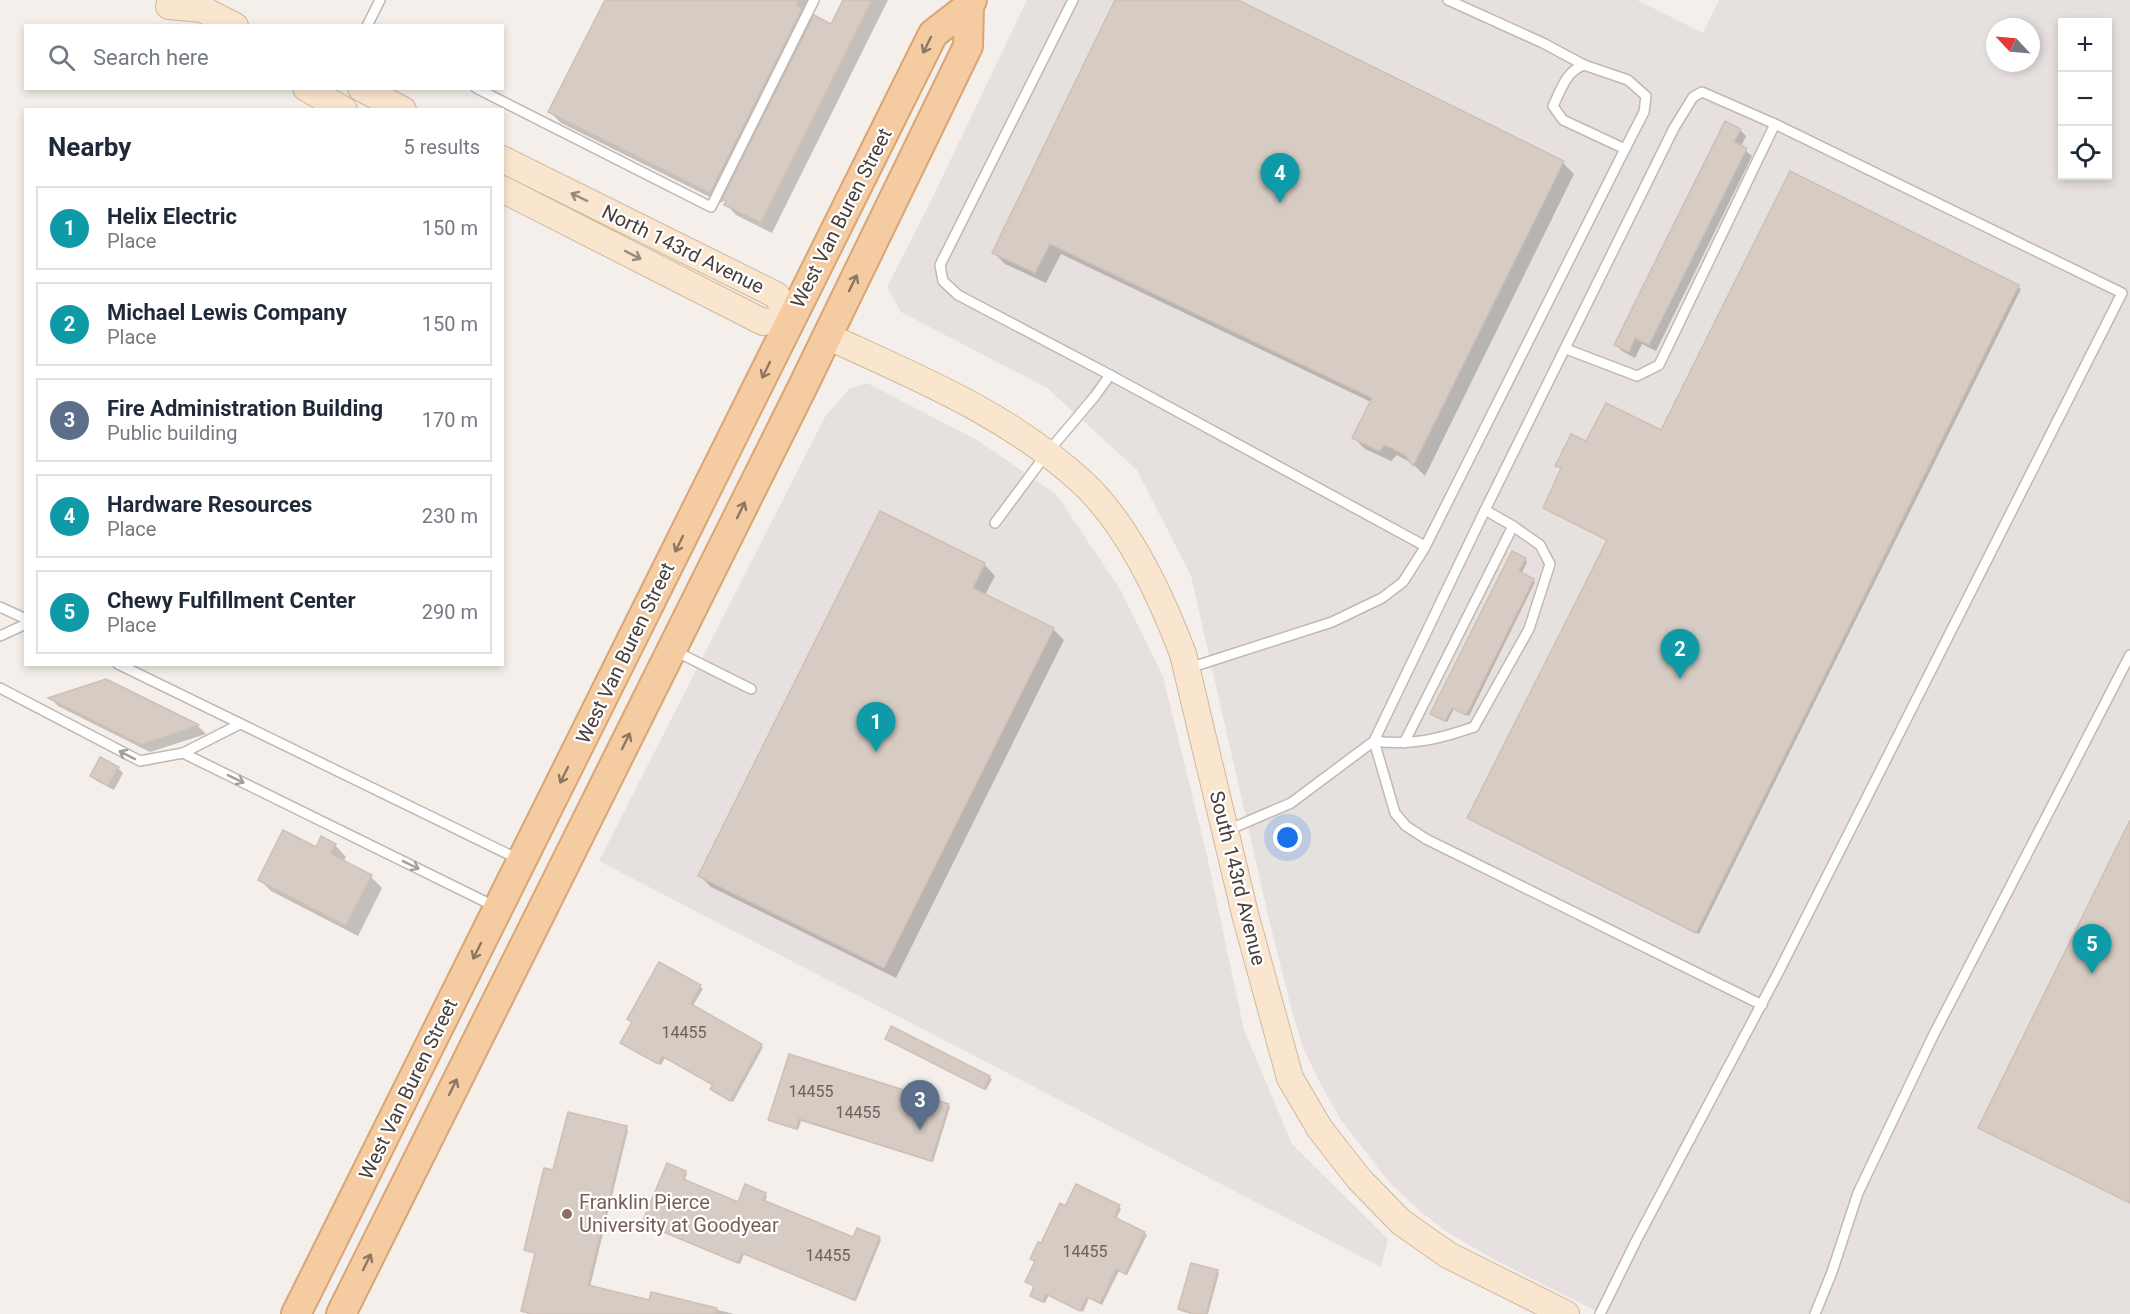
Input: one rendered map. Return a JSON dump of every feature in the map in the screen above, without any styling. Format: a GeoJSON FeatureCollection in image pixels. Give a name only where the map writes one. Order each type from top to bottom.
{"type":"FeatureCollection","features":[{"type":"Feature","properties":{"kind":"main road","name":"West Van Buren Street"},"geometry":{"type":"LineString","coordinates":[[296,1314],[933,34],[971,3]]}},
{"type":"Feature","properties":{"kind":"main road","name":"West Van Buren Street"},"geometry":{"type":"LineString","coordinates":[[341,1314],[828,336],[968,46],[971,3]]}},
{"type":"Feature","properties":{"kind":"main road"},"geometry":{"type":"LineString","coordinates":[[792,317],[828,336]]}},
{"type":"Feature","properties":{"kind":"main road"},"geometry":{"type":"LineString","coordinates":[[506,981],[507,938],[531,889],[531,879],[522,861]]}},
{"type":"Feature","properties":{"kind":"street"},"geometry":{"type":"LineString","coordinates":[[163,3],[189,24]]}},
{"type":"Feature","properties":{"kind":"street"},"geometry":{"type":"LineString","coordinates":[[163,3],[202,9],[231,24]]}},
{"type":"Feature","properties":{"kind":"street"},"geometry":{"type":"LineString","coordinates":[[309,90],[341,108]]}},
{"type":"Feature","properties":{"kind":"street"},"geometry":{"type":"LineString","coordinates":[[365,90],[399,108]]}},
{"type":"Feature","properties":{"kind":"street","name":"North 143rd Avenue"},"geometry":{"type":"LineString","coordinates":[[504,160],[776,295],[792,317],[763,322],[504,190]]}},
{"type":"Feature","properties":{"kind":"street","name":"South 143rd Avenue"},"geometry":{"type":"LineString","coordinates":[[828,336],[992,415],[1047,453],[1084,484],[1109,514],[1138,556],[1170,620],[1187,669],[1245,914],[1290,1078],[1320,1129],[1359,1179],[1401,1222],[1448,1255],[1566,1314]]}},
{"type":"Feature","properties":{"kind":"lane"},"geometry":{"type":"LineString","coordinates":[[368,24],[380,0]]}},
{"type":"Feature","properties":{"kind":"lane"},"geometry":{"type":"LineString","coordinates":[[480,90],[711,207],[814,0]]}},
{"type":"Feature","properties":{"kind":"lane"},"geometry":{"type":"LineString","coordinates":[[1073,0],[940,265],[943,281],[958,295],[1425,546]]}},
{"type":"Feature","properties":{"kind":"lane"},"geometry":{"type":"LineString","coordinates":[[1187,669],[1332,622],[1382,598],[1403,582],[1425,546],[1644,112],[1646,96],[1628,80],[1584,64],[1448,0]]}},
{"type":"Feature","properties":{"kind":"lane"},"geometry":{"type":"LineString","coordinates":[[1584,64],[1577,67],[1566,78],[1553,106],[1563,120],[1625,149]]}},
{"type":"Feature","properties":{"kind":"lane"},"geometry":{"type":"LineString","coordinates":[[1225,831],[1291,803],[1374,741],[1485,510],[1674,128],[1693,97],[1702,92],[1775,124],[2122,293],[1762,1005],[1641,1230],[1600,1314]]}},
{"type":"Feature","properties":{"kind":"lane"},"geometry":{"type":"LineString","coordinates":[[1566,349],[1637,376],[1659,365],[1775,124]]}},
{"type":"Feature","properties":{"kind":"lane"},"geometry":{"type":"LineString","coordinates":[[994,523],[1110,375]]}},
{"type":"Feature","properties":{"kind":"lane"},"geometry":{"type":"LineString","coordinates":[[1374,741],[1404,743],[1434,740],[1474,728],[1529,629],[1550,564],[1540,545],[1485,510]]}},
{"type":"Feature","properties":{"kind":"lane"},"geometry":{"type":"LineString","coordinates":[[1404,743],[1513,526]]}},
{"type":"Feature","properties":{"kind":"lane"},"geometry":{"type":"LineString","coordinates":[[0,607],[24,618]]}},
{"type":"Feature","properties":{"kind":"lane"},"geometry":{"type":"LineString","coordinates":[[0,636],[24,625]]}},
{"type":"Feature","properties":{"kind":"lane"},"geometry":{"type":"LineString","coordinates":[[672,649],[751,689]]}},
{"type":"Feature","properties":{"kind":"lane"},"geometry":{"type":"LineString","coordinates":[[1815,1314],[1832,1272],[1858,1193],[1867,1174],[1933,1036],[2130,655]]}},
{"type":"Feature","properties":{"kind":"lane"},"geometry":{"type":"LineString","coordinates":[[122,666],[522,861]]}},
{"type":"Feature","properties":{"kind":"lane"},"geometry":{"type":"LineString","coordinates":[[0,688],[140,761],[183,753],[240,724]]}},
{"type":"Feature","properties":{"kind":"lane"},"geometry":{"type":"LineString","coordinates":[[1374,741],[1395,813],[1406,826],[1426,839],[1762,1005]]}},
{"type":"Feature","properties":{"kind":"lane"},"geometry":{"type":"LineString","coordinates":[[183,753],[498,908]]}},
{"type":"Feature","properties":{"kind":"shaded area"},"geometry":{"type":"Polygon","coordinates":[[[1027,0],[1637,0],[1703,33],[1719,0],[2130,0],[2130,1314],[1602,1314],[1493,1259],[1448,1233],[1421,1212],[1389,1182],[1341,1120],[1304,1050],[1268,915],[1191,576],[1137,470],[1047,388],[901,312],[887,287],[930,203],[1027,0]]]}},
{"type":"Feature","properties":{"kind":"shaded area"},"geometry":{"type":"Polygon","coordinates":[[[867,383],[977,440],[1056,494],[1120,589],[1163,676],[1207,856],[1244,1030],[1292,1144],[1388,1239],[1381,1267],[599,861],[825,417],[849,389],[867,383]]]}},
{"type":"Feature","properties":{"kind":"building"},"geometry":{"type":"Polygon","coordinates":[[[605,0],[798,0],[796,5],[802,9],[710,193],[548,112],[605,0]]]}},
{"type":"Feature","properties":{"kind":"building"},"geometry":{"type":"Polygon","coordinates":[[[843,0],[872,0],[761,223],[724,205],[726,201],[722,199],[814,15],[831,24],[843,0]]]}},
{"type":"Feature","properties":{"kind":"building"},"geometry":{"type":"Polygon","coordinates":[[[1115,0],[1238,0],[1564,161],[1413,466],[1405,455],[1385,445],[1379,451],[1352,438],[1372,398],[1050,244],[1035,273],[992,253],[1115,0]]]}},
{"type":"Feature","properties":{"kind":"building"},"geometry":{"type":"Polygon","coordinates":[[[1725,121],[1741,129],[1734,142],[1747,148],[1649,345],[1635,338],[1629,352],[1614,345],[1725,121]]]}},
{"type":"Feature","properties":{"kind":"building"},"geometry":{"type":"Polygon","coordinates":[[[1790,171],[2019,285],[1696,933],[1467,818],[1607,540],[1543,508],[1561,468],[1555,466],[1571,434],[1586,441],[1606,403],[1661,430],[1790,171]]]}},
{"type":"Feature","properties":{"kind":"building"},"geometry":{"type":"Polygon","coordinates":[[[880,511],[985,563],[973,588],[1054,628],[884,968],[698,876],[880,511]]]}},
{"type":"Feature","properties":{"kind":"building"},"geometry":{"type":"Polygon","coordinates":[[[1512,551],[1526,558],[1519,571],[1534,579],[1466,715],[1452,708],[1445,721],[1430,714],[1512,551]]]}},
{"type":"Feature","properties":{"kind":"building"},"geometry":{"type":"Polygon","coordinates":[[[106,679],[199,725],[141,745],[48,698],[106,679]]]}},
{"type":"Feature","properties":{"kind":"building"},"geometry":{"type":"Polygon","coordinates":[[[100,757],[119,767],[108,786],[90,776],[100,757]]]}},
{"type":"Feature","properties":{"kind":"building"},"geometry":{"type":"Polygon","coordinates":[[[2130,820],[2130,1203],[1978,1128],[2130,820]]]}},
{"type":"Feature","properties":{"kind":"building"},"geometry":{"type":"Polygon","coordinates":[[[283,830],[316,847],[321,836],[336,844],[331,854],[372,875],[346,926],[258,880],[283,830]]]}},
{"type":"Feature","properties":{"kind":"building"},"geometry":{"type":"Polygon","coordinates":[[[659,962],[701,985],[691,1004],[762,1044],[730,1101],[710,1089],[713,1085],[662,1056],[658,1064],[620,1043],[632,1022],[627,1019],[659,962]]]}},
{"type":"Feature","properties":{"kind":"building"},"geometry":{"type":"Polygon","coordinates":[[[891,1026],[990,1076],[984,1089],[885,1039],[891,1026]]]}},
{"type":"Feature","properties":{"kind":"building"},"geometry":{"type":"Polygon","coordinates":[[[789,1054],[949,1104],[931,1161],[799,1119],[796,1129],[768,1120],[789,1054]]]}},
{"type":"Feature","properties":{"kind":"building"},"geometry":{"type":"Polygon","coordinates":[[[568,1112],[627,1126],[588,1285],[649,1300],[651,1292],[717,1308],[716,1314],[532,1314],[521,1311],[535,1253],[524,1250],[544,1168],[553,1170],[568,1112]]]}},
{"type":"Feature","properties":{"kind":"building"},"geometry":{"type":"Polygon","coordinates":[[[667,1163],[686,1171],[683,1179],[738,1202],[745,1184],[766,1193],[763,1200],[853,1237],[857,1228],[880,1237],[854,1300],[742,1253],[738,1263],[642,1223],[667,1163]]]}},
{"type":"Feature","properties":{"kind":"building"},"geometry":{"type":"Polygon","coordinates":[[[1076,1184],[1120,1205],[1114,1217],[1145,1232],[1125,1274],[1116,1269],[1100,1303],[1087,1297],[1080,1311],[1046,1294],[1043,1302],[1030,1296],[1034,1286],[1025,1282],[1035,1261],[1030,1259],[1038,1242],[1041,1243],[1060,1203],[1065,1206],[1076,1184]]]}},
{"type":"Feature","properties":{"kind":"building"},"geometry":{"type":"Polygon","coordinates":[[[1191,1263],[1218,1270],[1206,1314],[1194,1314],[1178,1309],[1191,1263]]]}},
{"type":"Feature","properties":{"kind":"place","name":"Hardware Resources"},"geometry":{"type":"Point","coordinates":[1280,203]}},
{"type":"Feature","properties":{"kind":"place","name":"Michael Lewis Company"},"geometry":{"type":"Point","coordinates":[1680,679]}},
{"type":"Feature","properties":{"kind":"place","name":"Helix Electric"},"geometry":{"type":"Point","coordinates":[876,752]}},
{"type":"Feature","properties":{"kind":"place","name":"Chewy Fulfillment Center"},"geometry":{"type":"Point","coordinates":[2092,974]}},
{"type":"Feature","properties":{"kind":"place","name":"Fire Administration Building"},"geometry":{"type":"Point","coordinates":[920,1130]}},
{"type":"Feature","properties":{"kind":"place","name":"Franklin Pierce University at Goodyear"},"geometry":{"type":"Point","coordinates":[567,1214]}}]}
